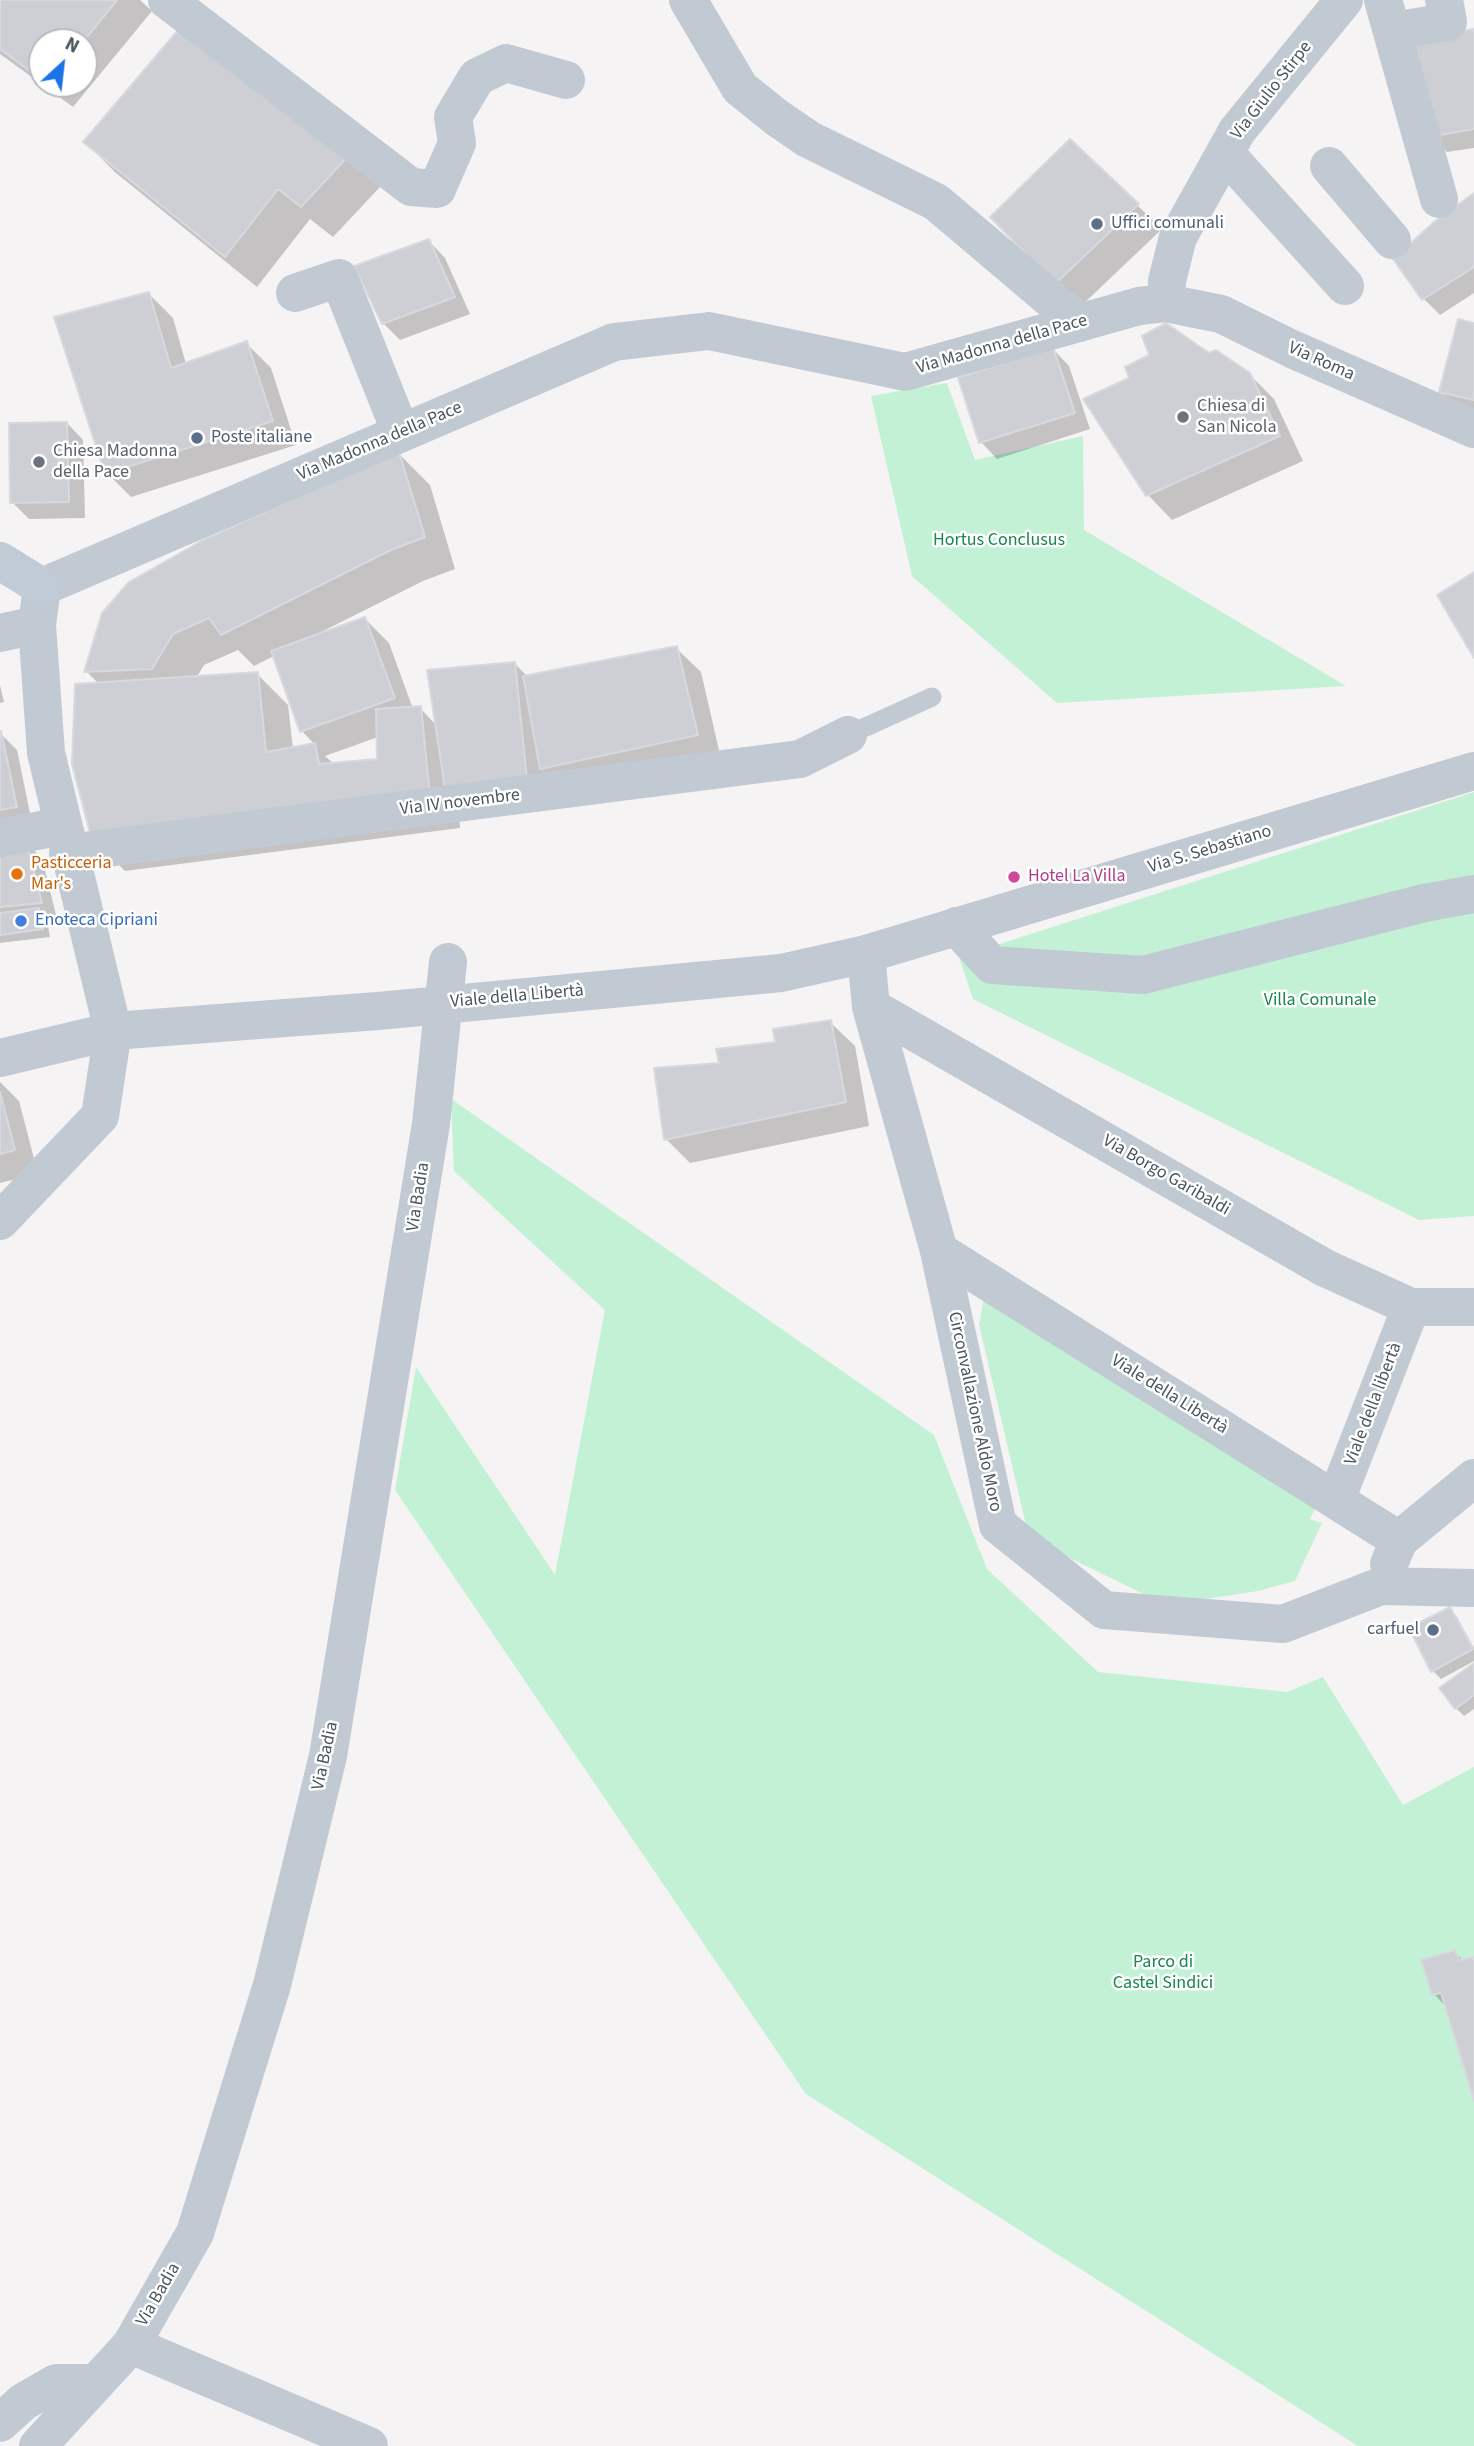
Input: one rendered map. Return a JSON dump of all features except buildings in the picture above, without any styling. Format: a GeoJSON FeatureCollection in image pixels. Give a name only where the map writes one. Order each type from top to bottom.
{"type":"FeatureCollection","features":[{"type":"Feature","properties":{"kind":"street"},"geometry":{"type":"LineString","coordinates":[[167,0],[411,187],[437,189],[457,143],[453,117],[477,77],[506,64],[566,80]]}},
{"type":"Feature","properties":{"kind":"street"},"geometry":{"type":"LineString","coordinates":[[688,0],[740,88],[808,139],[936,202],[1079,323]]}},
{"type":"Feature","properties":{"kind":"street","name":"Via Giulio Stirpe"},"geometry":{"type":"LineString","coordinates":[[1166,303],[1167,281],[1178,237],[1237,131],[1344,0]]}},
{"type":"Feature","properties":{"kind":"street"},"geometry":{"type":"LineString","coordinates":[[1439,199],[1388,15],[1448,22],[1444,0]]}},
{"type":"Feature","properties":{"kind":"street"},"geometry":{"type":"LineString","coordinates":[[1225,153],[1345,286]]}},
{"type":"Feature","properties":{"kind":"street"},"geometry":{"type":"LineString","coordinates":[[1329,166],[1392,240]]}},
{"type":"Feature","properties":{"kind":"street"},"geometry":{"type":"LineString","coordinates":[[295,293],[339,278],[401,433]]}},
{"type":"Feature","properties":{"kind":"street","name":"Via Madonna della Pace"},"geometry":{"type":"LineString","coordinates":[[42,586],[614,342],[709,331],[905,373],[1139,306],[1166,303]]}},
{"type":"Feature","properties":{"kind":"street","name":"Via Roma"},"geometry":{"type":"LineString","coordinates":[[1166,303],[1221,314],[1292,349],[1474,429]]}},
{"type":"Feature","properties":{"kind":"street"},"geometry":{"type":"LineString","coordinates":[[0,561],[42,586],[37,625],[46,753],[113,1031],[100,1116],[0,1221]]}},
{"type":"Feature","properties":{"kind":"street"},"geometry":{"type":"LineString","coordinates":[[0,633],[37,625]]}},
{"type":"Feature","properties":{"kind":"street","name":"Via IV novembre"},"geometry":{"type":"LineString","coordinates":[[0,838],[65,839],[433,820],[800,759],[848,735]]}},
{"type":"Feature","properties":{"kind":"street","name":"Via S. Sebastiano"},"geometry":{"type":"LineString","coordinates":[[866,954],[1474,771]]}},
{"type":"Feature","properties":{"kind":"street"},"geometry":{"type":"LineString","coordinates":[[956,926],[992,965],[1143,975],[1424,903],[1474,894]]}},
{"type":"Feature","properties":{"kind":"street"},"geometry":{"type":"LineString","coordinates":[[866,954],[870,1007]]}},
{"type":"Feature","properties":{"kind":"street","name":"Viale della Libertà"},"geometry":{"type":"LineString","coordinates":[[0,1058],[113,1031],[781,973],[866,954]]}},
{"type":"Feature","properties":{"kind":"street","name":"Via Badia"},"geometry":{"type":"LineString","coordinates":[[38,2446],[131,2345],[195,2233],[272,1985],[328,1756],[431,1124],[448,962]]}},
{"type":"Feature","properties":{"kind":"street","name":"Circonvallazione Aldo Moro"},"geometry":{"type":"LineString","coordinates":[[870,1007],[939,1251],[998,1525],[1104,1610],[1283,1623],[1381,1586],[1474,1588]]}},
{"type":"Feature","properties":{"kind":"street","name":"Via Borgo Garibaldi"},"geometry":{"type":"LineString","coordinates":[[870,1007],[1325,1268],[1411,1307],[1474,1307]]}},
{"type":"Feature","properties":{"kind":"street","name":"Viale della Libertà"},"geometry":{"type":"LineString","coordinates":[[939,1251],[1399,1540]]}},
{"type":"Feature","properties":{"kind":"street","name":"Viale della libertà"},"geometry":{"type":"LineString","coordinates":[[1336,1500],[1411,1307]]}},
{"type":"Feature","properties":{"kind":"street"},"geometry":{"type":"LineString","coordinates":[[1381,1586],[1399,1540],[1474,1478]]}},
{"type":"Feature","properties":{"kind":"street"},"geometry":{"type":"LineString","coordinates":[[131,2345],[369,2446]]}},
{"type":"Feature","properties":{"kind":"street"},"geometry":{"type":"LineString","coordinates":[[0,2423],[23,2402],[56,2383],[96,2383]]}},
{"type":"Feature","properties":{"kind":"lane"},"geometry":{"type":"LineString","coordinates":[[848,735],[932,697]]}},
{"type":"Feature","properties":{"kind":"green space","name":"Hortus Conclusus"},"geometry":{"type":"Polygon","coordinates":[[[947,383],[975,460],[1083,436],[1084,530],[1346,686],[1057,703],[912,576],[871,396],[947,383]]]}},
{"type":"Feature","properties":{"kind":"green space","name":"Villa Comunale"},"geometry":{"type":"Polygon","coordinates":[[[1474,792],[1474,1216],[1419,1220],[973,999],[959,957],[1474,792]]]}},
{"type":"Feature","properties":{"kind":"green space","name":"Parco di Castel Sindici"},"geometry":{"type":"Polygon","coordinates":[[[451,1099],[934,1435],[987,1569],[1098,1672],[1287,1692],[1323,1677],[1403,1805],[1474,1767],[1474,2446],[1358,2446],[806,2094],[395,1490],[416,1367],[555,1575],[605,1310],[454,1171],[451,1099]]]}},
{"type":"Feature","properties":{"kind":"green space"},"geometry":{"type":"Polygon","coordinates":[[[985,1293],[1315,1509],[1310,1519],[1322,1523],[1295,1581],[1258,1591],[1166,1605],[1029,1538],[979,1324],[985,1293]]]}},
{"type":"Feature","properties":{"kind":"place","name":"Uffici comunali"},"geometry":{"type":"Point","coordinates":[1097,224]}},
{"type":"Feature","properties":{"kind":"place","name":"Chiesa di San Nicola"},"geometry":{"type":"Point","coordinates":[1183,417]}},
{"type":"Feature","properties":{"kind":"place","name":"Poste italiane"},"geometry":{"type":"Point","coordinates":[197,438]}},
{"type":"Feature","properties":{"kind":"place","name":"Chiesa Madonna della Pace"},"geometry":{"type":"Point","coordinates":[39,462]}},
{"type":"Feature","properties":{"kind":"place","name":"Pasticceria Mar's"},"geometry":{"type":"Point","coordinates":[17,874]}},
{"type":"Feature","properties":{"kind":"place","name":"Hotel La Villa"},"geometry":{"type":"Point","coordinates":[1014,877]}},
{"type":"Feature","properties":{"kind":"place","name":"Enoteca Cipriani"},"geometry":{"type":"Point","coordinates":[21,921]}},
{"type":"Feature","properties":{"kind":"place","name":"carfuel"},"geometry":{"type":"Point","coordinates":[1433,1630]}}]}
